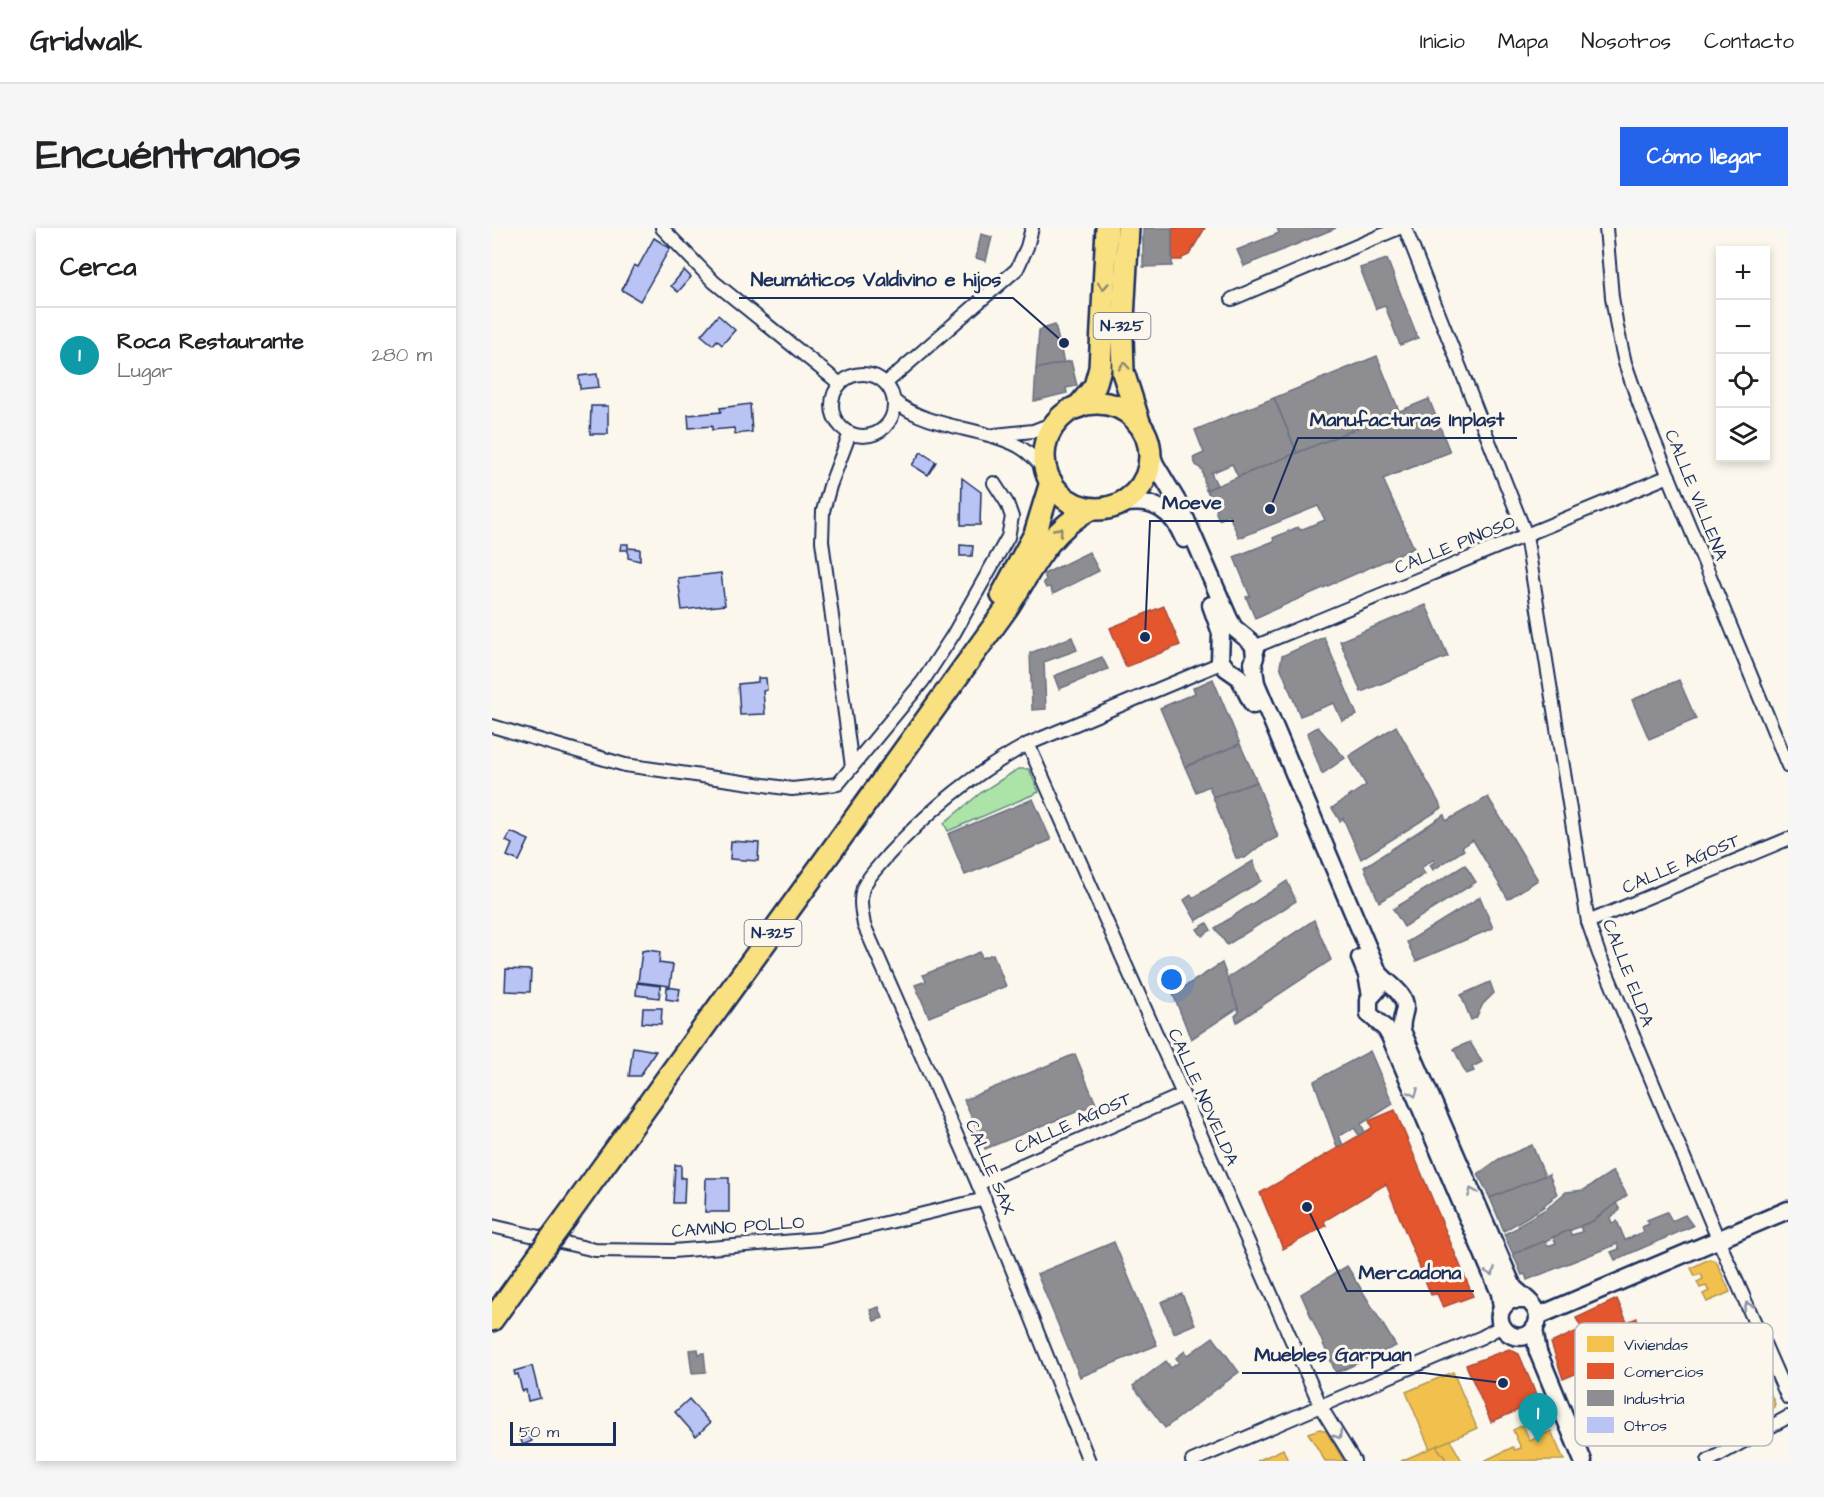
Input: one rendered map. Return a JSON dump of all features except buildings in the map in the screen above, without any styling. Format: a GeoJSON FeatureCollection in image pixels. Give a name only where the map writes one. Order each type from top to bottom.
{"type":"FeatureCollection","features":[{"type":"Feature","properties":{"kind":"highway","name":"N-325"},"geometry":{"type":"LineString","coordinates":[[978,647],[997,605],[1035,534],[1048,477],[1044,453],[1054,423],[1078,407],[1095,386],[1100,368],[1107,228]]}},
{"type":"Feature","properties":{"kind":"highway","name":"N-325"},"geometry":{"type":"LineString","coordinates":[[1128,228],[1122,337],[1123,372],[1139,422],[1149,441],[1150,451]]}},
{"type":"Feature","properties":{"kind":"highway","name":"N-325"},"geometry":{"type":"LineString","coordinates":[[1078,407],[1105,404],[1117,407],[1139,422]]}},
{"type":"Feature","properties":{"kind":"highway"},"geometry":{"type":"LineString","coordinates":[[1122,504],[1134,495],[1144,482],[1149,467],[1150,451]]}},
{"type":"Feature","properties":{"kind":"highway"},"geometry":{"type":"LineString","coordinates":[[1048,477],[1067,500],[1090,509]]}},
{"type":"Feature","properties":{"kind":"highway","name":"N-325"},"geometry":{"type":"LineString","coordinates":[[492,1320],[1007,608],[1044,547],[1061,527],[1074,517],[1090,509],[1106,509],[1122,504]]}},
{"type":"Feature","properties":{"kind":"main road"},"geometry":{"type":"LineString","coordinates":[[1150,451],[1155,464],[1180,506],[1229,619],[1250,648],[1256,683],[1378,972],[1404,999],[1405,1008],[1401,1017],[1402,1031],[1513,1287],[1533,1305],[1538,1352],[1575,1442]]}},
{"type":"Feature","properties":{"kind":"main road"},"geometry":{"type":"LineString","coordinates":[[1122,504],[1150,503],[1165,511],[1180,529],[1219,624],[1221,644],[1219,655],[1226,667],[1239,677],[1245,686],[1367,975],[1371,995],[1368,1004],[1370,1014],[1390,1036],[1500,1293],[1503,1308],[1500,1318],[1508,1332],[1530,1355],[1573,1461]]}},
{"type":"Feature","properties":{"kind":"main road"},"geometry":{"type":"LineString","coordinates":[[1221,644],[1230,636],[1250,648]]}},
{"type":"Feature","properties":{"kind":"main road"},"geometry":{"type":"LineString","coordinates":[[1226,667],[1243,671],[1250,648]]}},
{"type":"Feature","properties":{"kind":"main road"},"geometry":{"type":"LineString","coordinates":[[1371,995],[1380,988],[1393,989]]}},
{"type":"Feature","properties":{"kind":"main road"},"geometry":{"type":"LineString","coordinates":[[1379,1023],[1391,1024],[1401,1017]]}},
{"type":"Feature","properties":{"kind":"main road"},"geometry":{"type":"LineString","coordinates":[[1508,1332],[1525,1336],[1536,1322],[1718,1239],[1788,1210]]}},
{"type":"Feature","properties":{"kind":"main road"},"geometry":{"type":"LineString","coordinates":[[1503,1308],[1511,1300],[1526,1300]]}},
{"type":"Feature","properties":{"kind":"main road"},"geometry":{"type":"LineString","coordinates":[[1577,1446],[1583,1461]]}},
{"type":"Feature","properties":{"kind":"street"},"geometry":{"type":"LineString","coordinates":[[662,228],[714,282],[839,383]]}},
{"type":"Feature","properties":{"kind":"street"},"geometry":{"type":"LineString","coordinates":[[886,383],[1017,269],[1028,247],[1032,228]]}},
{"type":"Feature","properties":{"kind":"street"},"geometry":{"type":"LineString","coordinates":[[1232,299],[1400,228]]}},
{"type":"Feature","properties":{"kind":"street","name":"CALLE ELDA"},"geometry":{"type":"LineString","coordinates":[[1405,228],[1526,535],[1588,922],[1599,954],[1755,1323]]}},
{"type":"Feature","properties":{"kind":"street","name":"CALLE VILLENA"},"geometry":{"type":"LineString","coordinates":[[1606,228],[1612,297],[1624,363],[1788,766]]}},
{"type":"Feature","properties":{"kind":"street"},"geometry":{"type":"LineString","coordinates":[[857,373],[868,373],[878,376],[886,383],[892,392],[894,409],[889,422],[882,430],[872,435],[860,436],[850,434],[840,427],[833,417],[831,405],[833,393],[839,383],[857,373]]}},
{"type":"Feature","properties":{"kind":"street"},"geometry":{"type":"LineString","coordinates":[[894,401],[907,411],[926,419],[1017,446],[1032,456],[1048,477]]}},
{"type":"Feature","properties":{"kind":"street"},"geometry":{"type":"LineString","coordinates":[[889,422],[926,419]]}},
{"type":"Feature","properties":{"kind":"street"},"geometry":{"type":"LineString","coordinates":[[985,435],[1033,431],[1054,423]]}},
{"type":"Feature","properties":{"kind":"street"},"geometry":{"type":"LineString","coordinates":[[850,434],[823,511],[822,541],[852,767]]}},
{"type":"Feature","properties":{"kind":"street","name":"CALLE PINOSO"},"geometry":{"type":"LineString","coordinates":[[1250,648],[1669,476]]}},
{"type":"Feature","properties":{"kind":"street"},"geometry":{"type":"LineString","coordinates":[[492,726],[625,765],[792,789],[838,784],[923,681],[953,635],[1008,537],[1012,517],[994,483]]}},
{"type":"Feature","properties":{"kind":"street"},"geometry":{"type":"LineString","coordinates":[[1028,744],[1226,667]]}},
{"type":"Feature","properties":{"kind":"street","name":"CALLE SAX"},"geometry":{"type":"LineString","coordinates":[[1028,744],[966,783],[929,812],[875,871],[863,888],[860,905],[864,925],[985,1199],[1089,1461]]}},
{"type":"Feature","properties":{"kind":"street","name":"CALLE NOVELDA"},"geometry":{"type":"LineString","coordinates":[[1028,744],[1322,1409],[1354,1461]]}},
{"type":"Feature","properties":{"kind":"street","name":"CALLE AGOST"},"geometry":{"type":"LineString","coordinates":[[1588,922],[1788,839]]}},
{"type":"Feature","properties":{"kind":"street","name":"CALLE AGOST"},"geometry":{"type":"LineString","coordinates":[[978,1184],[1182,1095]]}},
{"type":"Feature","properties":{"kind":"street","name":"CAMINO POLLO"},"geometry":{"type":"LineString","coordinates":[[492,1226],[595,1250],[673,1251],[819,1239],[985,1199]]}},
{"type":"Feature","properties":{"kind":"street"},"geometry":{"type":"LineString","coordinates":[[1208,1461],[1482,1337],[1508,1332]]}},
{"type":"Feature","properties":{"kind":"street","name":"CALLE ELDA"},"geometry":{"type":"LineString","coordinates":[[1773,1364],[1788,1398]]}},
{"type":"Feature","properties":{"kind":"street"},"geometry":{"type":"LineString","coordinates":[[1773,1426],[1788,1418]]}},
{"type":"Feature","properties":{"kind":"street"},"geometry":{"type":"LineString","coordinates":[[1708,1461],[1736,1446]]}},
{"type":"Feature","properties":{"kind":"street"},"geometry":{"type":"LineString","coordinates":[[1192,1461],[1224,1454]]}},
{"type":"Feature","properties":{"kind":"green space"},"geometry":{"type":"Polygon","coordinates":[[[1018,769],[1029,769],[1039,792],[948,831],[944,823],[983,791],[1018,769]]]}},
{"type":"Feature","properties":{"kind":"place","name":"Neumáticos Valdivino e hijos"},"geometry":{"type":"Point","coordinates":[1064,343]}},
{"type":"Feature","properties":{"kind":"place","name":"Manufacturas Inplast"},"geometry":{"type":"Point","coordinates":[1270,509]}},
{"type":"Feature","properties":{"kind":"place","name":"Moeve"},"geometry":{"type":"Point","coordinates":[1145,637]}},
{"type":"Feature","properties":{"kind":"place","name":"Mercadona"},"geometry":{"type":"Point","coordinates":[1307,1207]}},
{"type":"Feature","properties":{"kind":"place","name":"Muebles Garpuan"},"geometry":{"type":"Point","coordinates":[1503,1383]}},
{"type":"Feature","properties":{"kind":"place","name":"Roca Restaurante"},"geometry":{"type":"Point","coordinates":[1538,1443]}}]}
